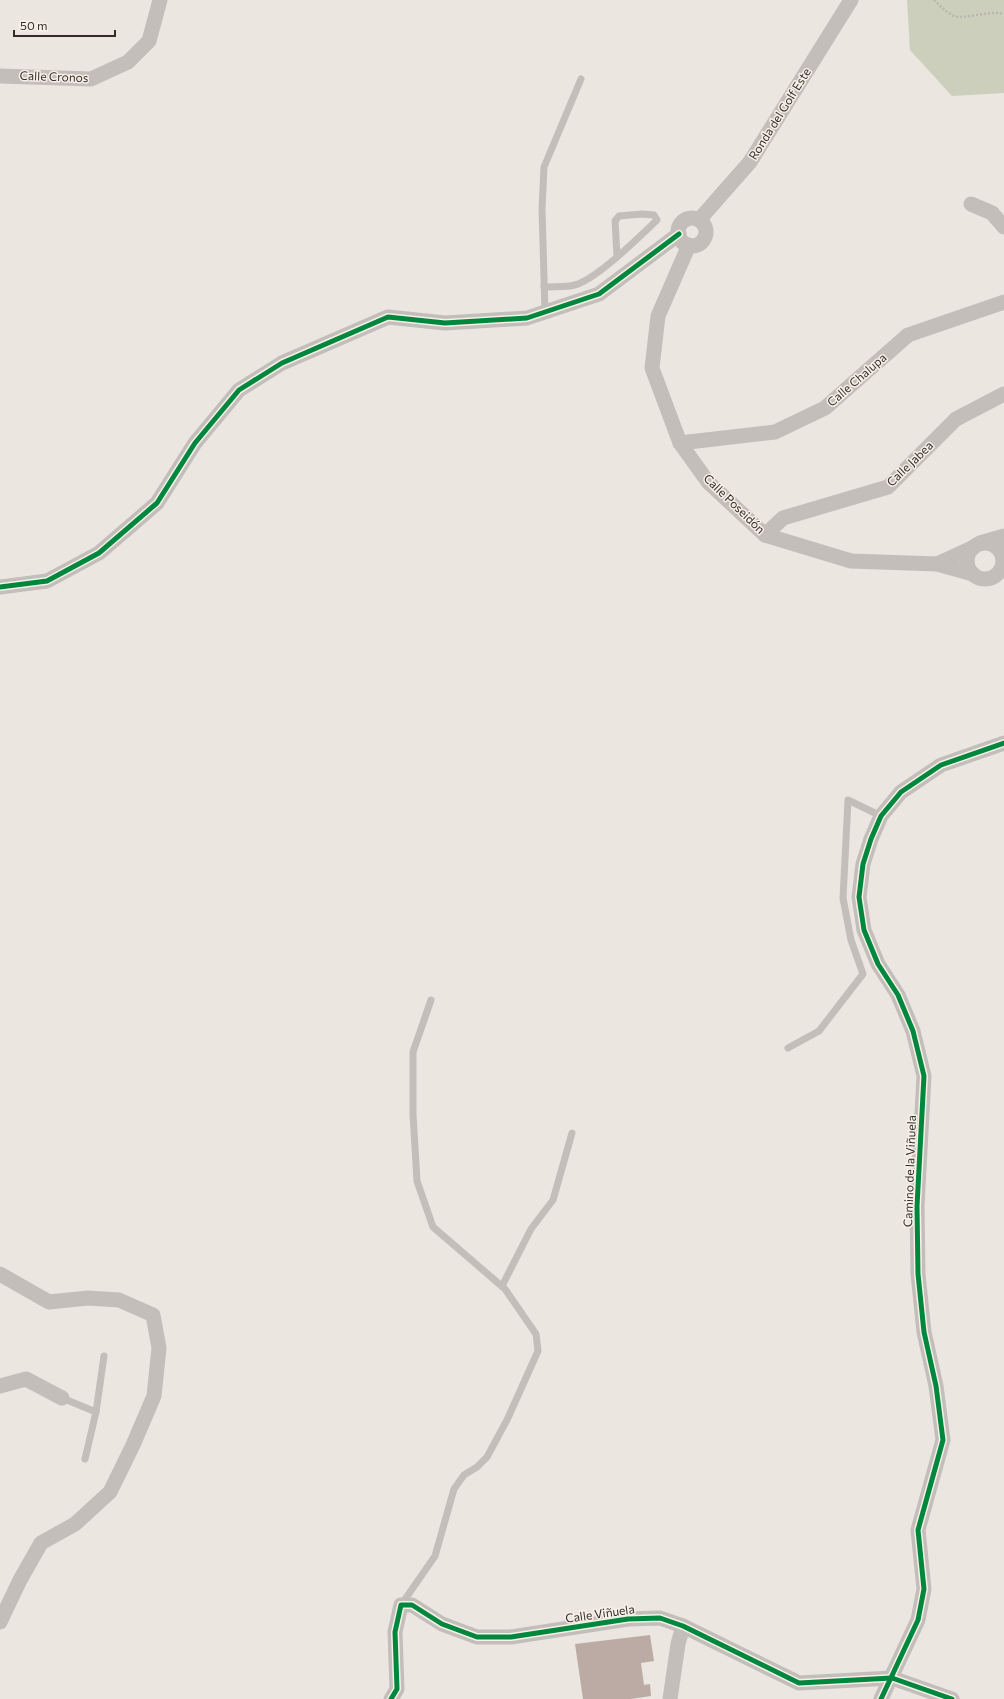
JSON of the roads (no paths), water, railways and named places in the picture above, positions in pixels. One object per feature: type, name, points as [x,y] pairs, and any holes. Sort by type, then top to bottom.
[{"type":"street","name":"Calle Cronos","points":[[0,76],[91,79],[122,65],[128,62],[149,41],[160,0]]},
{"type":"street","name":"Ronda del Golf Este","points":[[699,220],[750,162],[852,0]]},
{"type":"street","points":[[971,204],[992,213],[1004,227]]},
{"type":"street","points":[[686,220],[699,220],[705,227],[706,236],[700,243],[694,246],[682,241],[679,234],[680,227],[686,220]]},
{"type":"street","points":[[0,587],[47,581],[99,552],[157,503],[195,443],[239,390],[282,363],[388,317],[445,322],[527,318],[599,294],[679,234]]},
{"type":"street","name":"Calle Poseidón","points":[[689,245],[658,316],[652,368],[680,443],[708,482],[765,535],[851,561],[937,564],[973,574]]},
{"type":"street","name":"Calle Chalupa","points":[[680,443],[775,432],[825,408],[908,335],[1004,302]]},
{"type":"street","name":"Calle Jabea","points":[[765,535],[783,518],[888,487],[956,419],[1004,394]]},
{"type":"street","name":"Calle Poseidón","points":[[937,564],[977,545],[1004,536]]},
{"type":"street","points":[[1000,568],[984,579],[973,574],[969,570],[967,558],[977,545],[990,544],[995,546],[1001,555],[1000,568],[1004,584]]},
{"type":"street","name":"Camino de la Viñuela","points":[[881,1699],[918,1620],[924,1590],[918,1530],[943,1440],[936,1386],[924,1332],[918,1274],[917,1206],[924,1076],[913,1031],[898,995],[878,964],[864,930],[859,897],[863,864],[871,839],[881,816],[901,792],[941,765],[1004,743]]},
{"type":"street","points":[[0,1274],[49,1302],[88,1298],[119,1300],[153,1315],[159,1348],[154,1396],[133,1445],[110,1492],[75,1524],[41,1543],[20,1580],[0,1622]]},
{"type":"street","points":[[0,1386],[26,1379],[62,1398]]},
{"type":"street","points":[[391,1699],[397,1689],[395,1632],[400,1605]]},
{"type":"street","name":"Calle Viñuela","points":[[400,1605],[412,1605],[442,1624],[477,1637],[511,1637],[628,1619],[660,1618],[683,1626],[798,1684],[892,1678]]},
{"type":"street","points":[[670,1699],[678,1644],[683,1626]]},
{"type":"street","points":[[892,1678],[952,1699]]},
{"type":"lane","points":[[545,312],[542,209],[544,167],[581,79]]},
{"type":"lane","points":[[544,287],[578,284],[602,270],[657,220],[654,215],[642,214],[619,216],[615,221],[617,256]]},
{"type":"lane","points":[[788,1048],[819,1031],[863,974],[851,940],[843,898],[848,800],[881,816]]},
{"type":"lane","points":[[400,1605],[435,1556],[454,1489],[464,1475],[477,1467],[488,1457],[508,1420],[538,1351],[536,1334],[502,1286],[433,1227],[417,1181],[413,1114],[413,1052],[431,1000]]},
{"type":"lane","points":[[502,1286],[531,1229],[553,1200],[572,1133]]},
{"type":"lane","points":[[85,1459],[96,1412],[104,1356]]},
{"type":"lane","points":[[62,1398],[96,1412]]}]
